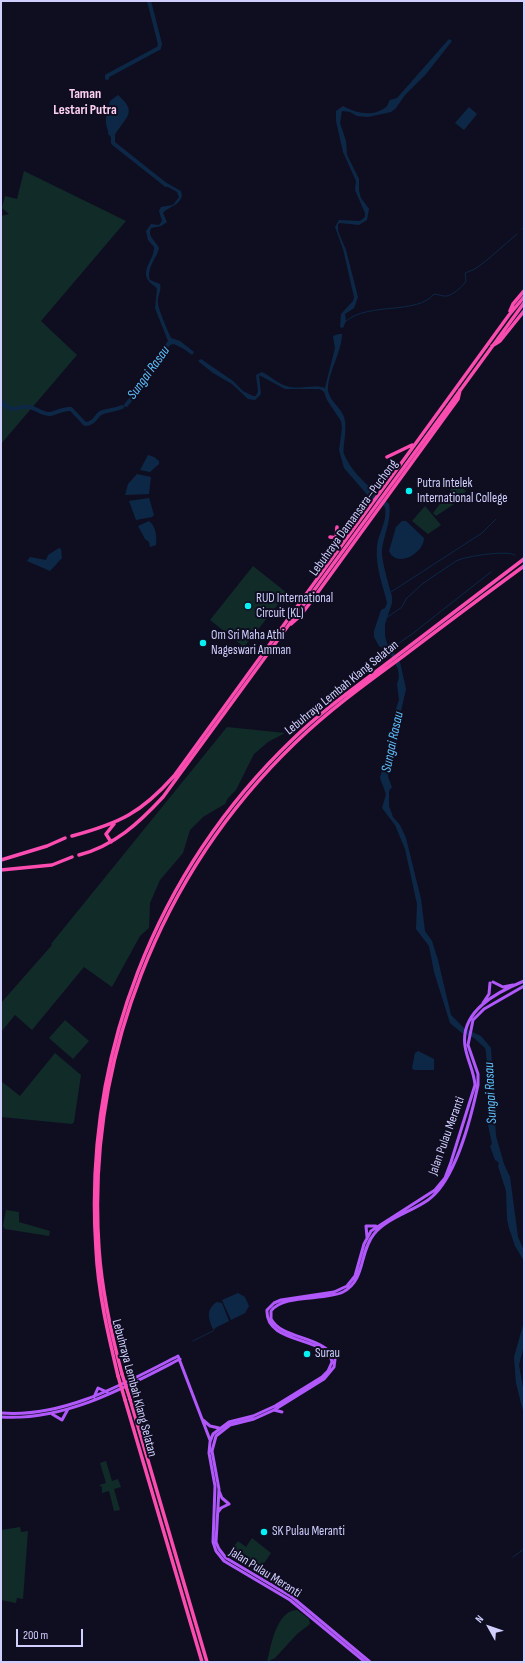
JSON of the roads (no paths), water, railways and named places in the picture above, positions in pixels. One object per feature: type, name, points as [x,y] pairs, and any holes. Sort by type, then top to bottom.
[{"type":"highway","points":[[508,315],[513,304],[524,291]]},
{"type":"highway","name":"Lebuhraya Damansara–Puchong","points":[[72,836],[118,820],[145,806],[174,776],[381,488],[508,315],[524,297]]},
{"type":"highway","points":[[289,625],[294,622],[310,603],[380,506],[386,494],[458,399],[460,389],[524,303]]},
{"type":"highway","points":[[491,346],[500,340],[524,311]]},
{"type":"highway","points":[[387,457],[408,448],[416,442]]},
{"type":"highway","name":"Lebuhraya Damansara–Puchong","points":[[79,855],[98,849],[112,842],[137,823],[163,797],[376,505],[386,494]]},
{"type":"highway","points":[[335,554],[337,527]]},
{"type":"highway","points":[[330,537],[337,538]]},
{"type":"highway","name":"Lebuhraya Lembah Klang Selatan","points":[[294,741],[524,559]]},
{"type":"highway","name":"Lebuhraya Lembah Klang Selatan","points":[[202,1662],[125,1400],[102,1282],[98,1211],[99,1160],[108,1089],[119,1039],[134,990],[152,945],[174,902],[204,851],[235,808],[309,724],[386,664],[404,653],[524,566]]},
{"type":"highway","points":[[112,842],[106,834],[111,826],[118,820]]},
{"type":"highway","points":[[1,860],[47,846],[65,838]]},
{"type":"highway","points":[[1,870],[52,865],[72,857]]},
{"type":"highway","name":"Lebuhraya Lembah Klang Selatan","points":[[120,1375],[130,1399],[207,1662]]},
{"type":"main road","points":[[482,1004],[489,994],[491,983],[503,987],[522,982]]},
{"type":"main road","name":"Jalan Pulau Meranti","points":[[219,1428],[229,1422],[253,1416],[275,1406],[322,1377],[328,1371],[332,1362],[330,1356],[316,1347],[273,1328],[267,1321],[267,1310],[274,1303],[281,1300],[334,1292],[347,1286],[355,1276],[366,1238],[379,1225],[428,1196],[445,1178],[457,1146],[475,1085],[474,1074],[466,1051],[466,1040],[474,1012],[482,1004],[522,982]]},
{"type":"main road","name":"Jalan Pulau Meranti","points":[[470,1024],[484,1009],[524,986]]},
{"type":"main road","name":"Jalan Pulau Meranti","points":[[370,1662],[292,1597],[226,1558],[219,1549],[216,1542],[218,1490],[212,1452],[216,1436],[230,1425],[254,1419],[274,1410],[329,1375],[334,1367],[335,1359],[333,1354],[324,1347],[279,1328],[271,1319],[272,1311],[276,1306],[285,1302],[336,1295],[349,1289],[358,1277],[368,1245],[374,1234],[388,1223],[430,1198],[443,1186],[454,1164],[478,1085],[478,1074],[466,1040]]},
{"type":"main road","points":[[366,1238],[368,1232],[366,1226],[374,1227],[379,1225]]},
{"type":"main road","points":[[1,1417],[16,1419],[50,1413],[106,1397],[167,1366],[179,1358]]},
{"type":"main road","points":[[1,1413],[16,1414],[38,1412],[93,1397],[108,1392],[179,1358]]},
{"type":"main road","name":"Jalan Pulau Meranti","points":[[179,1358],[210,1442],[209,1453],[215,1492],[212,1535],[214,1547],[220,1557],[235,1568],[290,1600],[365,1662]]},
{"type":"main road","points":[[167,1366],[178,1364],[184,1370]]},
{"type":"main road","points":[[93,1397],[98,1388],[108,1392]]},
{"type":"main road","points":[[274,1410],[283,1410],[287,1402]]},
{"type":"main road","points":[[50,1413],[62,1420],[68,1409]]},
{"type":"main road","points":[[202,1419],[210,1426],[219,1428]]},
{"type":"main road","points":[[210,1442],[213,1434],[219,1428]]},
{"type":"main road","points":[[217,1514],[221,1508],[229,1504],[222,1498],[218,1490]]},
{"type":"water","points":[[449,39],[452,41],[426,74],[405,95],[396,108],[391,112],[368,117],[357,116],[350,112],[342,111],[340,123],[346,141],[347,155],[359,179],[359,191],[361,198],[369,209],[367,220],[359,225],[338,224],[338,231],[346,250],[358,297],[354,308],[345,314],[346,321],[343,328],[340,327],[341,314],[353,301],[354,297],[343,249],[335,227],[339,220],[360,221],[365,217],[365,213],[355,190],[356,181],[343,152],[336,121],[336,111],[343,106],[353,111],[364,113],[380,111],[385,108],[390,100],[397,98]]},
{"type":"water","points":[[118,95],[125,101],[129,112],[128,116],[114,137],[111,137],[108,132],[106,115],[110,101]]},
{"type":"water","points":[[469,107],[477,114],[464,130],[455,123]]},
{"type":"water","points":[[163,181],[181,191],[182,196],[176,204],[163,213],[167,222],[161,226],[151,228],[150,234],[159,248],[150,268],[149,276],[150,280],[160,284],[158,306],[171,338],[180,341],[194,352],[192,355],[168,341],[155,308],[157,289],[149,282],[146,274],[153,255],[154,247],[148,240],[146,231],[151,224],[159,225],[162,221],[159,211],[161,207],[173,205],[179,197],[177,192],[161,183]]},
{"type":"water","points":[[342,334],[340,348],[328,384],[328,391],[329,395],[344,417],[344,454],[358,475],[389,504],[390,510],[382,550],[387,580],[392,596],[392,603],[385,624],[385,636],[387,643],[400,662],[406,689],[399,720],[397,745],[388,765],[388,777],[392,787],[389,791],[389,806],[393,817],[400,825],[406,838],[421,899],[425,931],[432,941],[438,960],[451,1015],[464,1028],[481,1036],[491,1048],[496,1136],[504,1164],[510,1177],[518,1237],[524,1251],[524,1261],[515,1246],[509,1228],[507,1219],[506,1191],[498,1166],[499,1163],[495,1160],[490,1146],[492,1144],[488,1125],[489,1092],[485,1048],[474,1038],[462,1033],[450,1023],[434,972],[429,946],[416,929],[417,904],[405,849],[395,825],[382,808],[386,794],[380,778],[384,762],[391,749],[396,709],[399,700],[397,684],[399,677],[398,669],[390,653],[379,646],[374,637],[374,631],[381,610],[385,608],[387,603],[377,561],[377,547],[386,512],[385,507],[370,498],[344,468],[339,450],[342,428],[341,421],[327,400],[324,392],[320,389],[285,389],[259,375],[261,394],[255,400],[248,399],[232,384],[213,373],[198,361],[201,359],[233,381],[243,391],[253,396],[256,396],[258,391],[256,375],[262,372],[286,386],[316,386],[325,388],[335,348],[333,336]]},
{"type":"water","points":[[148,455],[159,461],[159,464],[150,472],[140,470]]},
{"type":"water","points":[[137,474],[151,477],[149,494],[125,495],[128,484]]},
{"type":"water","points":[[149,498],[154,515],[152,517],[136,520],[129,501]]},
{"type":"water","points":[[149,521],[156,532],[156,545],[150,547],[149,542],[145,539],[138,526]]},
{"type":"water","points":[[402,521],[406,521],[424,538],[420,549],[410,557],[398,559],[389,551],[396,527]]},
{"type":"water","points":[[59,548],[61,549],[62,558],[50,571],[27,561],[30,557],[46,560],[48,555]]},
{"type":"water","points":[[418,1051],[434,1059],[434,1070],[414,1070],[412,1068],[415,1053]]},
{"type":"water","points":[[238,1293],[245,1297],[249,1306],[245,1313],[231,1320],[222,1300]]},
{"type":"water","points":[[217,1302],[222,1303],[229,1321],[213,1329],[209,1314],[213,1305]]},
{"type":"water","points":[[524,1322],[524,1345],[519,1365],[524,1394],[524,1415],[516,1383],[514,1357]]},
{"type":"waterway","points":[[107,78],[107,76],[159,48],[160,44],[149,1]]},
{"type":"waterway","points":[[110,133],[113,136],[113,143],[166,185]]},
{"type":"waterway","points":[[346,321],[355,315],[367,312],[416,304],[426,300],[434,294],[446,296],[452,294],[466,281],[465,273],[475,269],[517,234]]},
{"type":"waterway","name":"Sungai Rasau","points":[[126,405],[137,392],[141,381],[169,343],[174,342]]},
{"type":"waterway","name":"Sungai Rasau","points":[[1,402],[9,408],[16,409],[29,407],[47,414],[65,409],[71,409],[85,424],[92,422],[100,413],[122,407]]},
{"type":"waterway","points":[[391,592],[482,533],[496,519]]},
{"type":"waterway","points":[[386,618],[402,607],[406,599],[422,584],[456,561],[486,554],[503,553],[515,555]]},
{"type":"waterway","points":[[392,648],[491,572]]},
{"type":"waterway","points":[[193,1341],[213,1331],[215,1328]]},
{"type":"waterway","points":[[513,1557],[524,1549]]},
{"type":"place","name":"Putra Intelek International College","points":[[409,491]]},
{"type":"place","name":"RUD International Circuit (KL)","points":[[248,606]]},
{"type":"place","name":"Om Sri Maha Athi Nageswari Amman","points":[[203,643]]},
{"type":"place","name":"Surau","points":[[307,1354]]},
{"type":"place","name":"SK Pulau Meranti","points":[[264,1532]]},
{"type":"district","name":"Taman Lestari Putra","points":[[85,102]]}]
